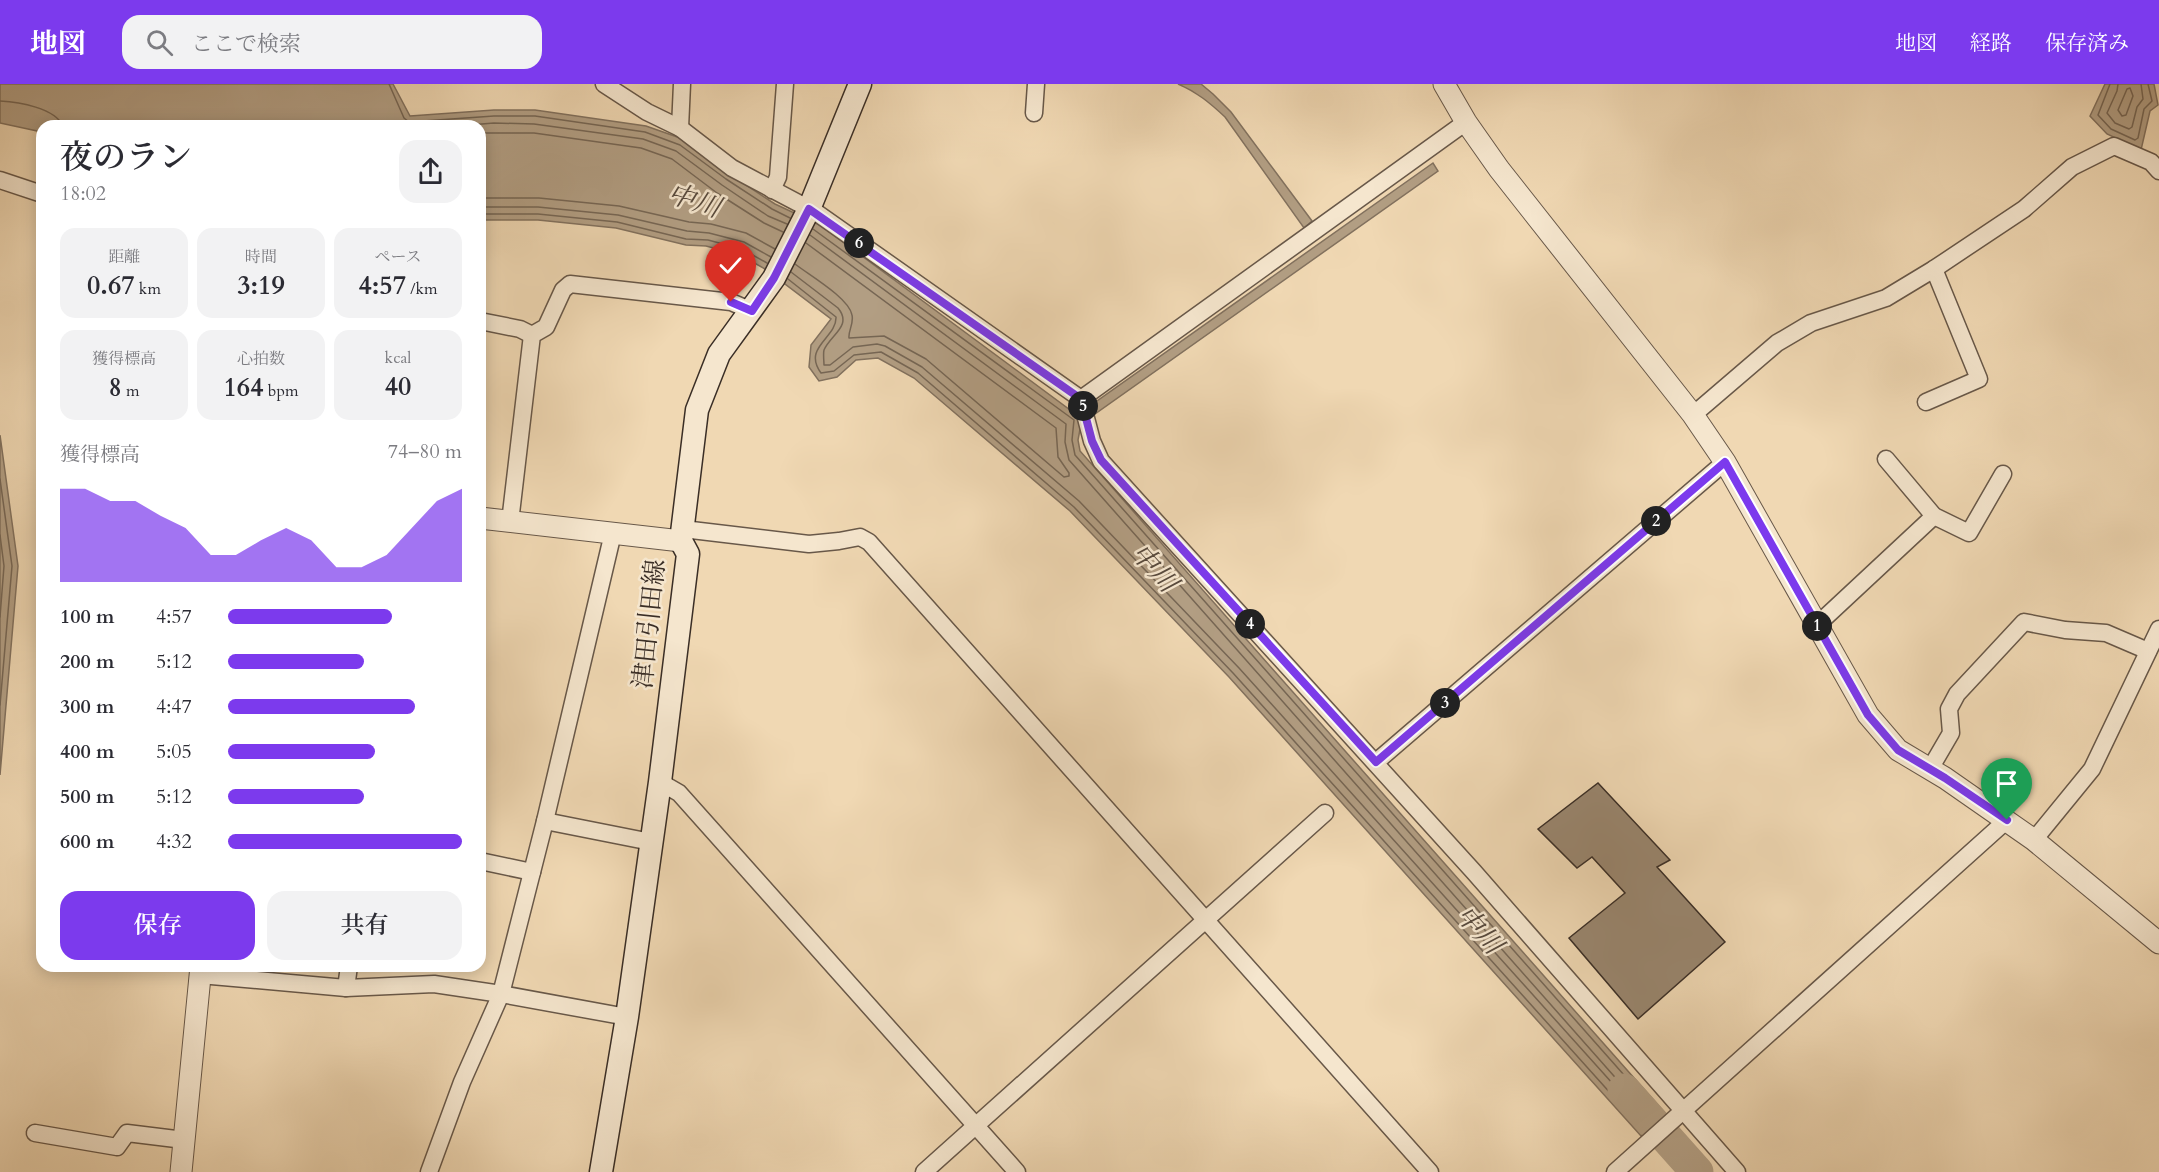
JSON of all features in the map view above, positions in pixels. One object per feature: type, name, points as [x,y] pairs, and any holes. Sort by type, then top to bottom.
[{"type":"main road","name":"津田引田線","points":[[601,1172],[627,1017],[660,782],[688,554],[682,535],[697,410],[719,354],[774,278],[807,212],[860,84]]},
{"type":"street","points":[[604,84],[647,112],[680,128],[732,168],[807,212],[1081,399],[1092,441],[1101,460],[1376,762],[1681,1114],[1737,1172]]},
{"type":"street","points":[[680,128],[682,84]]},
{"type":"street","points":[[772,190],[778,177],[785,84]]},
{"type":"street","points":[[1034,113],[1036,84]]},
{"type":"street","points":[[1444,84],[1466,122],[1506,178],[1693,415],[1725,462],[1868,715],[1898,750],[1930,769],[2034,840],[2159,944]]},
{"type":"street","points":[[1081,399],[1466,122]]},
{"type":"street","points":[[1693,415],[1777,343],[1811,323],[1886,298],[2024,209],[2072,167],[2114,146],[2151,162],[2159,171]]},
{"type":"street","points":[[0,180],[36,192]]},
{"type":"street","points":[[1926,402],[1979,379],[1934,269]]},
{"type":"street","points":[[532,335],[546,327],[563,290],[570,284],[731,302],[752,311]]},
{"type":"street","points":[[486,322],[520,329],[532,335]]},
{"type":"street","points":[[510,522],[532,335]]},
{"type":"street","points":[[1886,459],[1934,516],[1969,533],[2003,474]]},
{"type":"street","points":[[1376,762],[1725,462]]},
{"type":"street","points":[[1817,625],[1934,516]]},
{"type":"street","points":[[486,520],[612,533],[682,535],[809,544],[861,537],[869,542],[1430,1172]]},
{"type":"street","points":[[429,1172],[462,1082],[501,994],[545,821],[612,533]]},
{"type":"street","points":[[1930,769],[1951,733],[1949,710],[1957,694],[2024,622],[2065,630],[2106,633],[2148,651]]},
{"type":"street","points":[[2034,840],[2092,770],[2159,628]]},
{"type":"street","points":[[660,782],[679,793],[1017,1172]]},
{"type":"street","points":[[924,1172],[1326,813]]},
{"type":"street","points":[[1615,1172],[2007,820]]},
{"type":"street","points":[[545,821],[651,842]]},
{"type":"street","points":[[486,862],[532,872]]},
{"type":"street","points":[[181,1172],[201,972]]},
{"type":"street","points":[[217,972],[345,988],[434,984],[627,1017]]},
{"type":"street","points":[[345,988],[348,972]]},
{"type":"street","points":[[35,1133],[117,1147],[127,1133],[184,1140]]},
{"type":"water","points":[[0,84],[393,84],[410,116],[494,110],[535,110],[646,126],[683,139],[729,174],[775,204],[820,225],[1077,415],[1433,163],[1438,171],[1081,424],[1078,440],[1080,451],[1665,1113],[1641,1136],[1229,677],[1070,511],[914,378],[878,358],[856,360],[837,377],[819,381],[809,367],[811,345],[831,319],[765,269],[740,255],[616,228],[538,220],[486,220],[486,120],[36,120],[36,131],[0,123]]},
{"type":"water","points":[[1178,84],[1201,84],[1231,112],[1312,221],[1304,228],[1225,117],[1203,98]]},
{"type":"water","points":[[2105,84],[2154,84],[2158,105],[2150,111],[2141,150],[2107,134],[2090,116]]},
{"type":"water","points":[[0,435],[18,566],[0,775]]},
{"type":"building","points":[[1598,783],[1670,860],[1657,867],[1725,942],[1638,1019],[1569,938],[1625,893],[1592,857],[1577,868],[1538,829]]},
{"type":"waterway","name":"中川","points":[[1624,1090],[1697,1172]]},
{"type":"route","points":[[731,302],[752,311],[774,278],[809,209],[818,213],[1081,399],[1092,441],[1101,460],[1376,762],[1725,462],[1868,715],[1898,750],[1945,778],[2007,820]]}]
